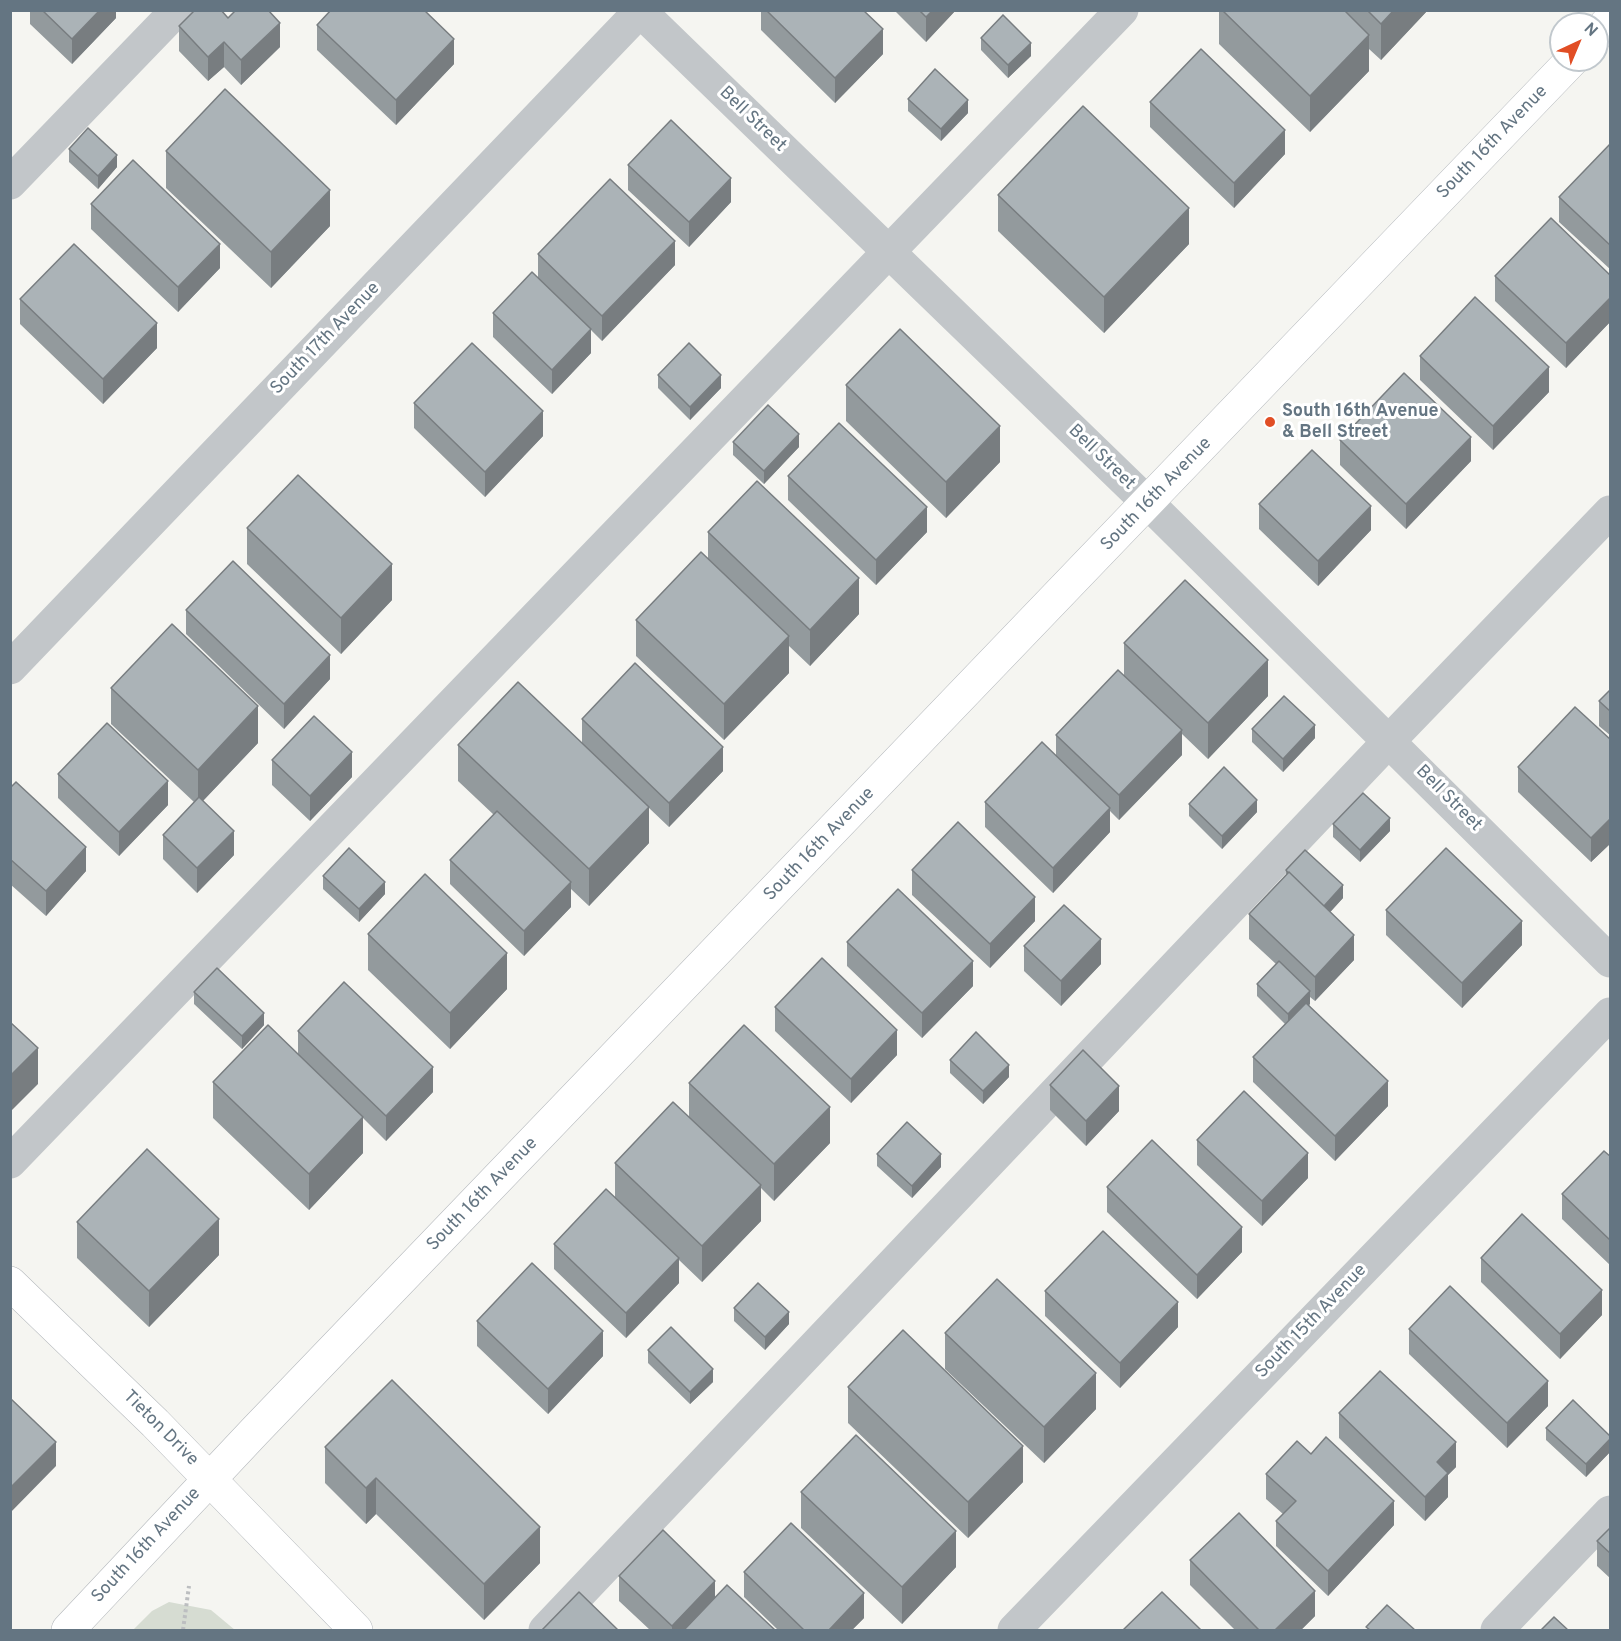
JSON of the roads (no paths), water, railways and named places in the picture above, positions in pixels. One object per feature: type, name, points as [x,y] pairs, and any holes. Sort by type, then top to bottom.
[{"type":"main road","name":"South 16th Avenue","points":[[68,1630],[210,1479],[1149,504],[1561,72]]},
{"type":"main road","name":"Tieton Drive","points":[[10,1283],[210,1479],[356,1630]]},
{"type":"street","points":[[10,183],[177,10]]},
{"type":"street","points":[[10,1162],[1122,10]]},
{"type":"street","name":"Bell Street","points":[[640,11],[1149,504],[1611,961]]},
{"type":"street","name":"South 17th Avenue","points":[[10,668],[640,11]]},
{"type":"street","points":[[545,1630],[1389,741],[1611,512]]},
{"type":"street","name":"South 15th Avenue","points":[[1014,1630],[1611,1014]]},
{"type":"street","points":[[1497,1630],[1611,1512]]},
{"type":"place","name":"South 16th Avenue & Bell Street","points":[[1270,422]]}]
